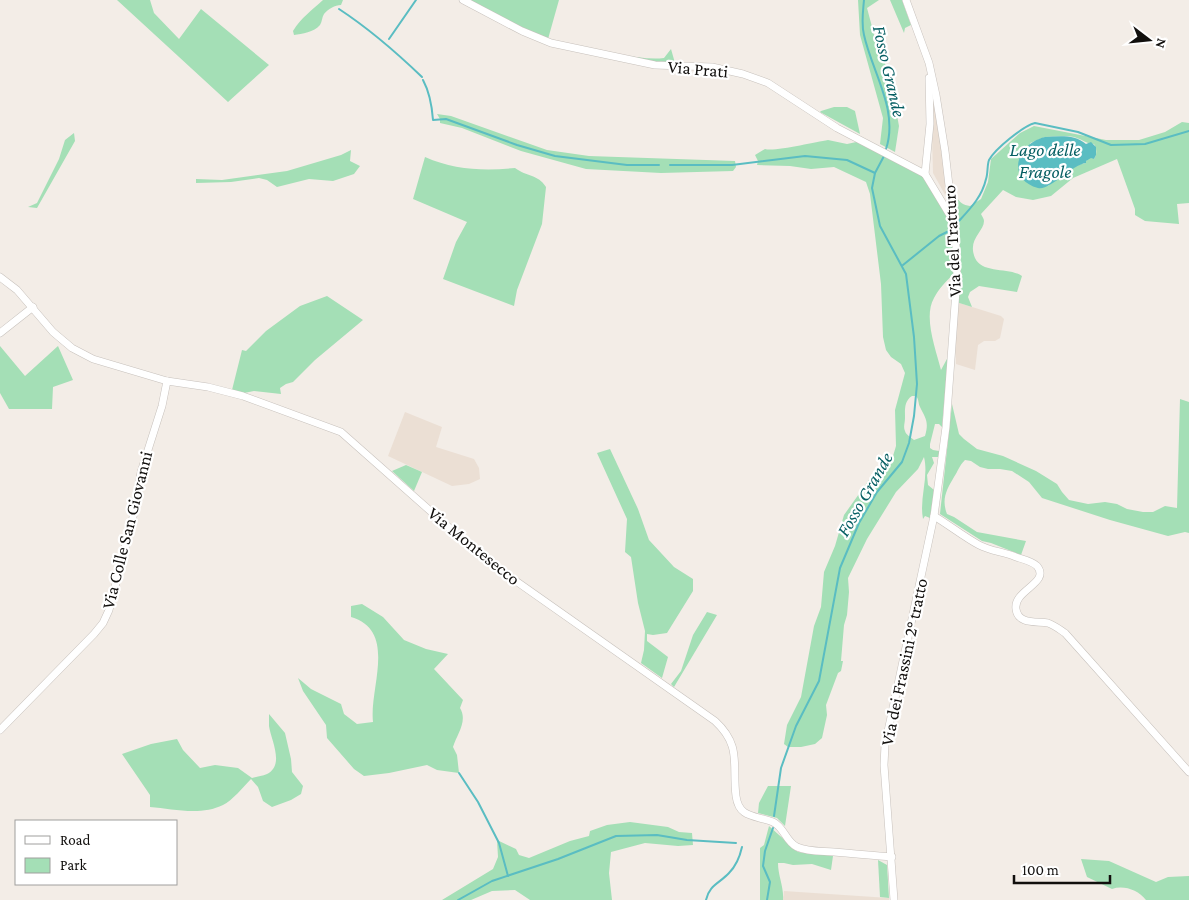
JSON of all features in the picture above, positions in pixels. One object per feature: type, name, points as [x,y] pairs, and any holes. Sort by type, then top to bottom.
[{"type":"street","name":"Via Prati","points":[[463,0],[522,31],[551,42],[655,65],[712,67],[743,74],[768,83],[837,128],[925,174]]},
{"type":"street","name":"Via del Tratturo","points":[[906,0],[929,63],[936,95],[953,220],[957,277],[946,427],[934,516]]},
{"type":"street","points":[[929,63],[930,124],[925,174],[953,220]]},
{"type":"street","name":"Via Montesecco","points":[[0,277],[17,290],[53,332],[72,348],[93,359],[167,381],[208,387],[243,396],[341,432],[462,540],[725,730],[733,746],[736,797],[746,814],[778,824],[790,843],[798,847],[812,850],[892,857]]},
{"type":"street","points":[[0,332],[33,307]]},
{"type":"street","name":"Via Colle San Giovanni","points":[[0,730],[94,634],[106,617],[133,517],[141,472],[162,406],[167,381]]},
{"type":"street","points":[[934,516],[980,546],[1004,552],[1037,566],[1040,573],[1039,580],[1020,596],[1016,602],[1016,610],[1019,617],[1025,621],[1050,624],[1064,633],[1189,772]]},
{"type":"street","name":"Via dei Frassini 2° tratto","points":[[894,900],[884,745],[934,516]]},
{"type":"shaded area","points":[[931,100],[936,111],[948,200],[933,173]]},
{"type":"shaded area","points":[[953,301],[1001,316],[1004,319],[1000,338],[995,341],[984,341],[978,345],[975,370],[956,364]]},
{"type":"shaded area","points":[[405,412],[442,427],[436,447],[474,459],[479,468],[480,479],[469,484],[452,486],[388,456]]},
{"type":"shaded area","points":[[784,891],[889,898],[889,900],[783,900]]},
{"type":"green space","points":[[117,0],[150,0],[154,13],[179,39],[201,9],[269,65],[228,102]]},
{"type":"green space","points":[[323,0],[343,0],[341,5],[330,9],[323,15],[321,24],[315,29],[294,35],[293,31],[300,22]]},
{"type":"green space","points":[[466,0],[559,0],[548,39],[510,23]]},
{"type":"green space","points":[[858,0],[879,0],[867,8],[875,38],[889,73],[899,126],[895,152],[880,144],[883,118],[860,35]]},
{"type":"green space","points":[[890,0],[902,0],[911,25],[905,28],[904,33]]},
{"type":"green space","points":[[671,49],[675,63],[656,63],[622,56],[653,59],[664,58]]},
{"type":"green space","points":[[834,107],[847,107],[855,111],[860,134],[820,112]]},
{"type":"green space","points":[[437,114],[451,116],[547,150],[589,156],[735,161],[736,167],[733,171],[661,173],[586,169],[521,151],[462,128],[440,123]]},
{"type":"green space","points":[[1182,122],[1189,123],[1189,203],[1177,204],[1179,224],[1145,221],[1135,215],[1135,209],[1117,159],[1073,178],[1051,196],[1033,200],[1016,197],[1003,190],[981,214],[984,220],[983,225],[974,241],[973,251],[978,263],[983,266],[1017,273],[1022,276],[1017,292],[979,286],[970,292],[968,297],[972,307],[953,301],[961,288],[956,196],[962,203],[970,206],[981,199],[988,182],[991,159],[1020,133],[1034,126],[1106,140],[1139,140],[1165,132]],"holes":[[[1071,136],[1094,144],[1096,150],[1095,157],[1094,159],[1091,157],[1086,163],[1070,169],[1048,186],[1030,143],[1045,137]]]},
{"type":"green space","points":[[74,133],[75,141],[37,208],[28,207],[37,203],[59,159],[65,140]]},
{"type":"green space","points":[[828,140],[847,144],[861,141],[923,176],[950,221],[954,273],[936,294],[930,314],[931,334],[941,370],[948,357],[942,427],[939,424],[935,424],[930,444],[930,448],[939,451],[939,457],[932,457],[934,463],[927,475],[928,485],[934,490],[930,518],[925,516],[923,519],[922,511],[925,473],[924,457],[918,469],[896,492],[867,539],[848,578],[849,592],[841,661],[843,661],[841,671],[838,673],[826,705],[827,715],[822,738],[815,744],[788,747],[784,744],[787,725],[801,697],[814,626],[821,607],[824,572],[835,546],[844,515],[876,470],[893,456],[896,446],[895,410],[905,373],[901,364],[891,357],[886,350],[883,337],[881,284],[870,194],[866,182],[834,167],[811,169],[757,165],[758,161],[755,155],[765,149],[785,148]],"holes":[[[916,396],[927,427],[925,436],[914,440],[906,434],[904,426],[906,403],[909,398]]]},
{"type":"green space","points":[[351,150],[350,161],[360,166],[354,174],[333,181],[309,179],[277,187],[267,180],[259,178],[231,182],[196,183],[196,179],[222,180],[287,171],[341,155]]},
{"type":"green space","points":[[425,157],[458,167],[515,168],[536,178],[546,187],[542,224],[517,290],[514,306],[443,279],[456,242],[467,222],[413,199]]},
{"type":"green space","points":[[327,296],[363,320],[315,360],[293,382],[280,388],[281,394],[254,391],[244,393],[232,390],[242,350],[246,351],[266,331],[300,306]]},
{"type":"green space","points":[[0,346],[25,376],[58,346],[73,380],[53,387],[52,409],[9,409],[0,393]]},
{"type":"green space","points":[[1180,399],[1189,402],[1189,533],[1185,532],[1168,536],[1042,498],[1029,482],[1012,471],[988,469],[965,460],[947,490],[945,509],[947,514],[977,532],[1026,541],[1021,555],[982,541],[940,514],[952,404],[959,434],[964,439],[977,449],[1003,456],[1036,471],[1057,484],[1069,500],[1088,504],[1105,502],[1143,512],[1153,512],[1165,506],[1177,508]]},
{"type":"green space","points":[[610,449],[638,509],[649,540],[674,567],[693,579],[693,591],[667,633],[647,634],[647,641],[668,657],[662,678],[641,663],[645,631],[638,603],[631,557],[625,552],[627,519],[597,453]]},
{"type":"green space","points":[[406,465],[422,472],[414,491],[392,471]]},
{"type":"green space","points":[[362,604],[383,617],[404,640],[426,649],[448,654],[434,669],[463,700],[460,708],[463,718],[461,728],[453,747],[457,755],[459,773],[437,770],[427,765],[364,776],[354,769],[327,738],[326,725],[303,691],[298,678],[311,689],[341,704],[344,714],[357,724],[373,722],[378,647],[374,635],[365,624],[351,617],[351,606]]},
{"type":"green space","points":[[707,612],[717,615],[674,687],[671,684],[681,671],[693,635]]},
{"type":"green space","points":[[269,714],[285,733],[292,772],[303,786],[301,794],[272,807],[263,801],[258,787],[251,779],[230,800],[214,808],[187,811],[150,807],[150,795],[122,754],[151,744],[177,739],[183,750],[200,768],[215,765],[238,768],[252,778],[261,776],[272,770],[276,759],[269,726]]},
{"type":"green space","points":[[768,786],[791,786],[785,826],[777,818],[758,813],[759,803]]},
{"type":"green space","points":[[630,822],[668,827],[679,832],[692,833],[693,845],[678,846],[645,843],[611,852],[609,873],[612,900],[530,900],[515,890],[492,891],[471,900],[442,900],[493,869],[498,857],[497,840],[516,849],[519,855],[529,858],[570,841],[589,836],[590,831],[607,825]]},
{"type":"green space","points":[[769,826],[798,852],[833,856],[831,870],[812,864],[793,865],[778,863],[783,900],[760,900],[760,848],[764,845]]},
{"type":"green space","points":[[1081,859],[1109,861],[1156,882],[1168,877],[1189,876],[1189,900],[1146,900],[1130,889],[1112,889],[1087,877]]},
{"type":"green space","points":[[878,860],[887,865],[889,898],[880,897]]},
{"type":"water","name":"Lago delle Fragole","points":[[1067,136],[1086,144],[1091,142],[1096,147],[1096,155],[1094,159],[1091,158],[1048,186],[1038,188],[1028,184],[1022,177],[1019,170],[1019,162],[1027,147],[1045,137]]},
{"type":"waterway","points":[[389,39],[416,0]]},
{"type":"waterway","name":"Fosso Grande","points":[[864,0],[862,22],[864,35],[887,106],[889,134],[886,149]]},
{"type":"waterway","points":[[339,9],[382,41],[422,77]]},
{"type":"waterway","points":[[423,80],[430,100],[433,120],[446,119],[517,145],[555,156],[627,165],[659,165]]},
{"type":"waterway","points":[[958,222],[982,191],[987,177],[988,162],[992,155],[1010,138],[1035,123],[1078,132],[1111,145],[1145,144],[1189,131]]},
{"type":"waterway","points":[[670,165],[732,165],[805,156],[847,160],[875,173]]},
{"type":"waterway","name":"Fosso Grande","points":[[774,816],[781,768],[796,726],[819,681],[840,568],[859,523],[877,492],[902,462],[909,443],[914,416],[917,384],[914,337],[906,274],[880,226],[872,188],[875,173],[884,156]]},
{"type":"waterway","points":[[903,265],[939,236],[949,231]]},
{"type":"waterway","points":[[459,773],[478,802],[499,843],[508,876]]},
{"type":"waterway","name":"Fosso Grande","points":[[767,900],[770,882],[763,866],[765,851],[773,828]]},
{"type":"waterway","points":[[458,900],[492,881],[558,859],[616,836],[657,835],[687,840],[736,843]]},
{"type":"waterway","points":[[706,900],[712,888],[734,867],[742,847]]}]
